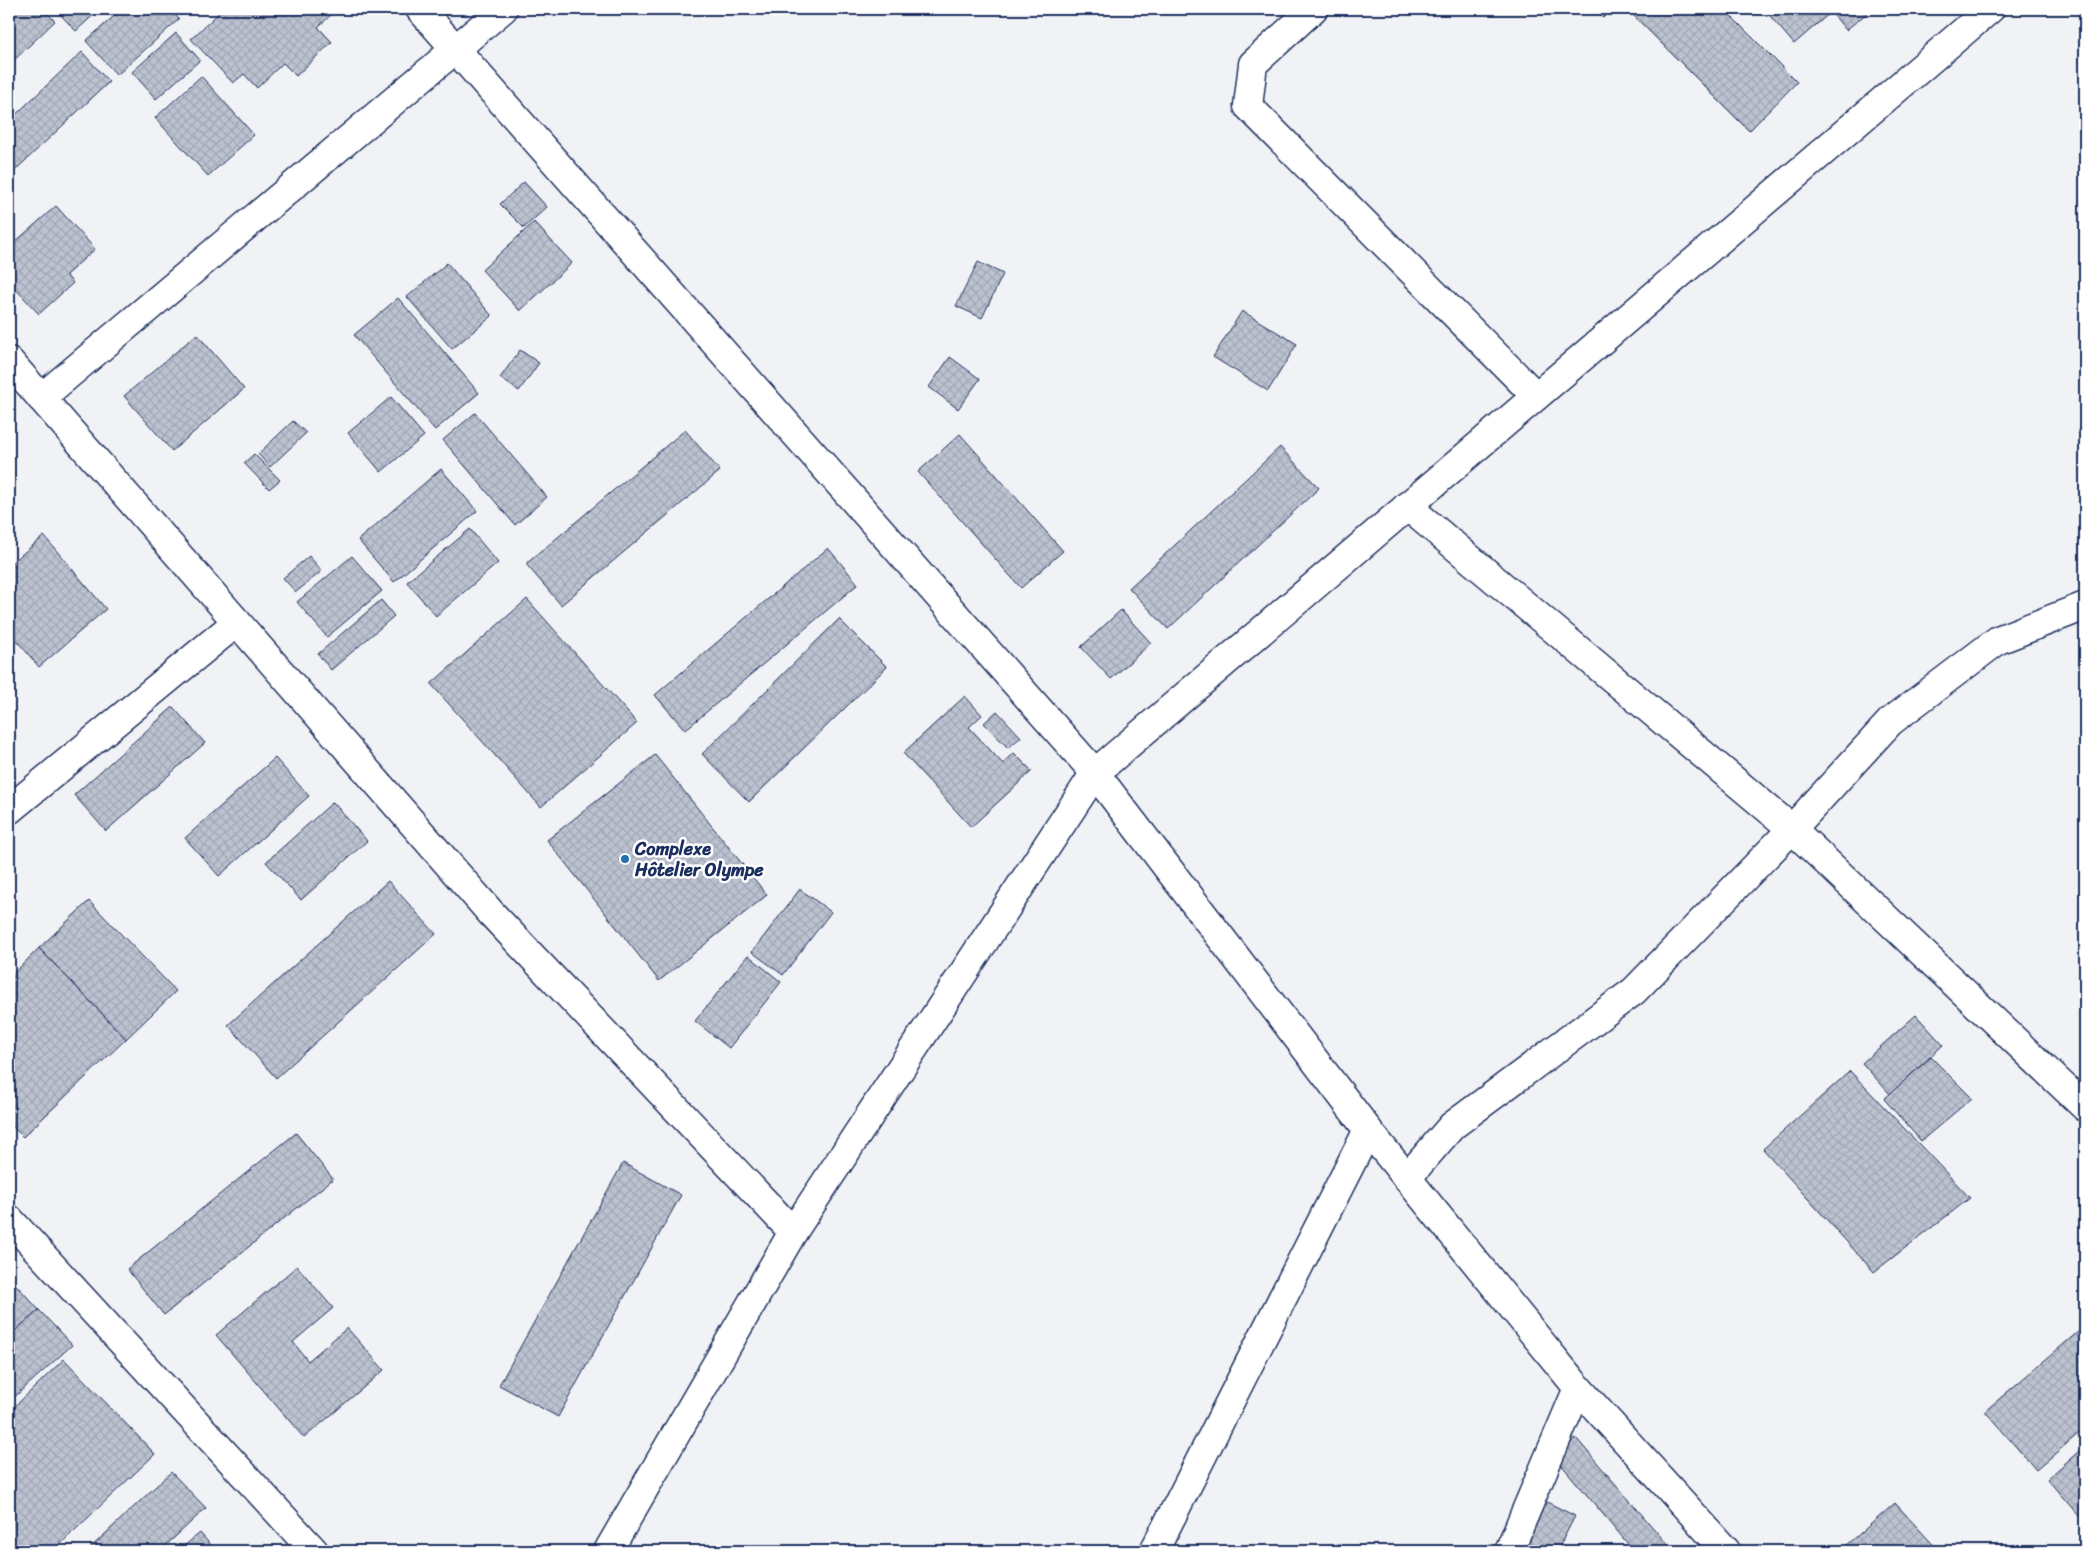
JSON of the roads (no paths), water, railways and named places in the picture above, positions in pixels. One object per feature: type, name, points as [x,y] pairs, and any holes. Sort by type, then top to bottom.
[{"type":"street","points":[[420,9],[1095,773],[1368,1130],[1578,1388],[1726,1551]]},
{"type":"street","points":[[41,398],[455,47],[503,9]]},
{"type":"street","points":[[1313,9],[1253,64],[1248,106],[1536,396]]},
{"type":"street","points":[[608,1551],[793,1232],[1095,773],[1990,9]]},
{"type":"street","points":[[9,361],[491,913],[793,1232]]},
{"type":"street","points":[[1408,506],[1792,829],[2085,1106]]},
{"type":"street","points":[[1407,1178],[1452,1126],[1634,991],[1792,829],[1890,722],[1998,640],[2085,606]]},
{"type":"street","points":[[9,810],[237,622]]},
{"type":"street","points":[[1154,1551],[1368,1130]]},
{"type":"street","points":[[9,1219],[314,1551]]},
{"type":"street","points":[[1509,1551],[1578,1388]]},
{"type":"place","name":"Complexe Hôtelier Olympe","points":[[625,859]]}]
